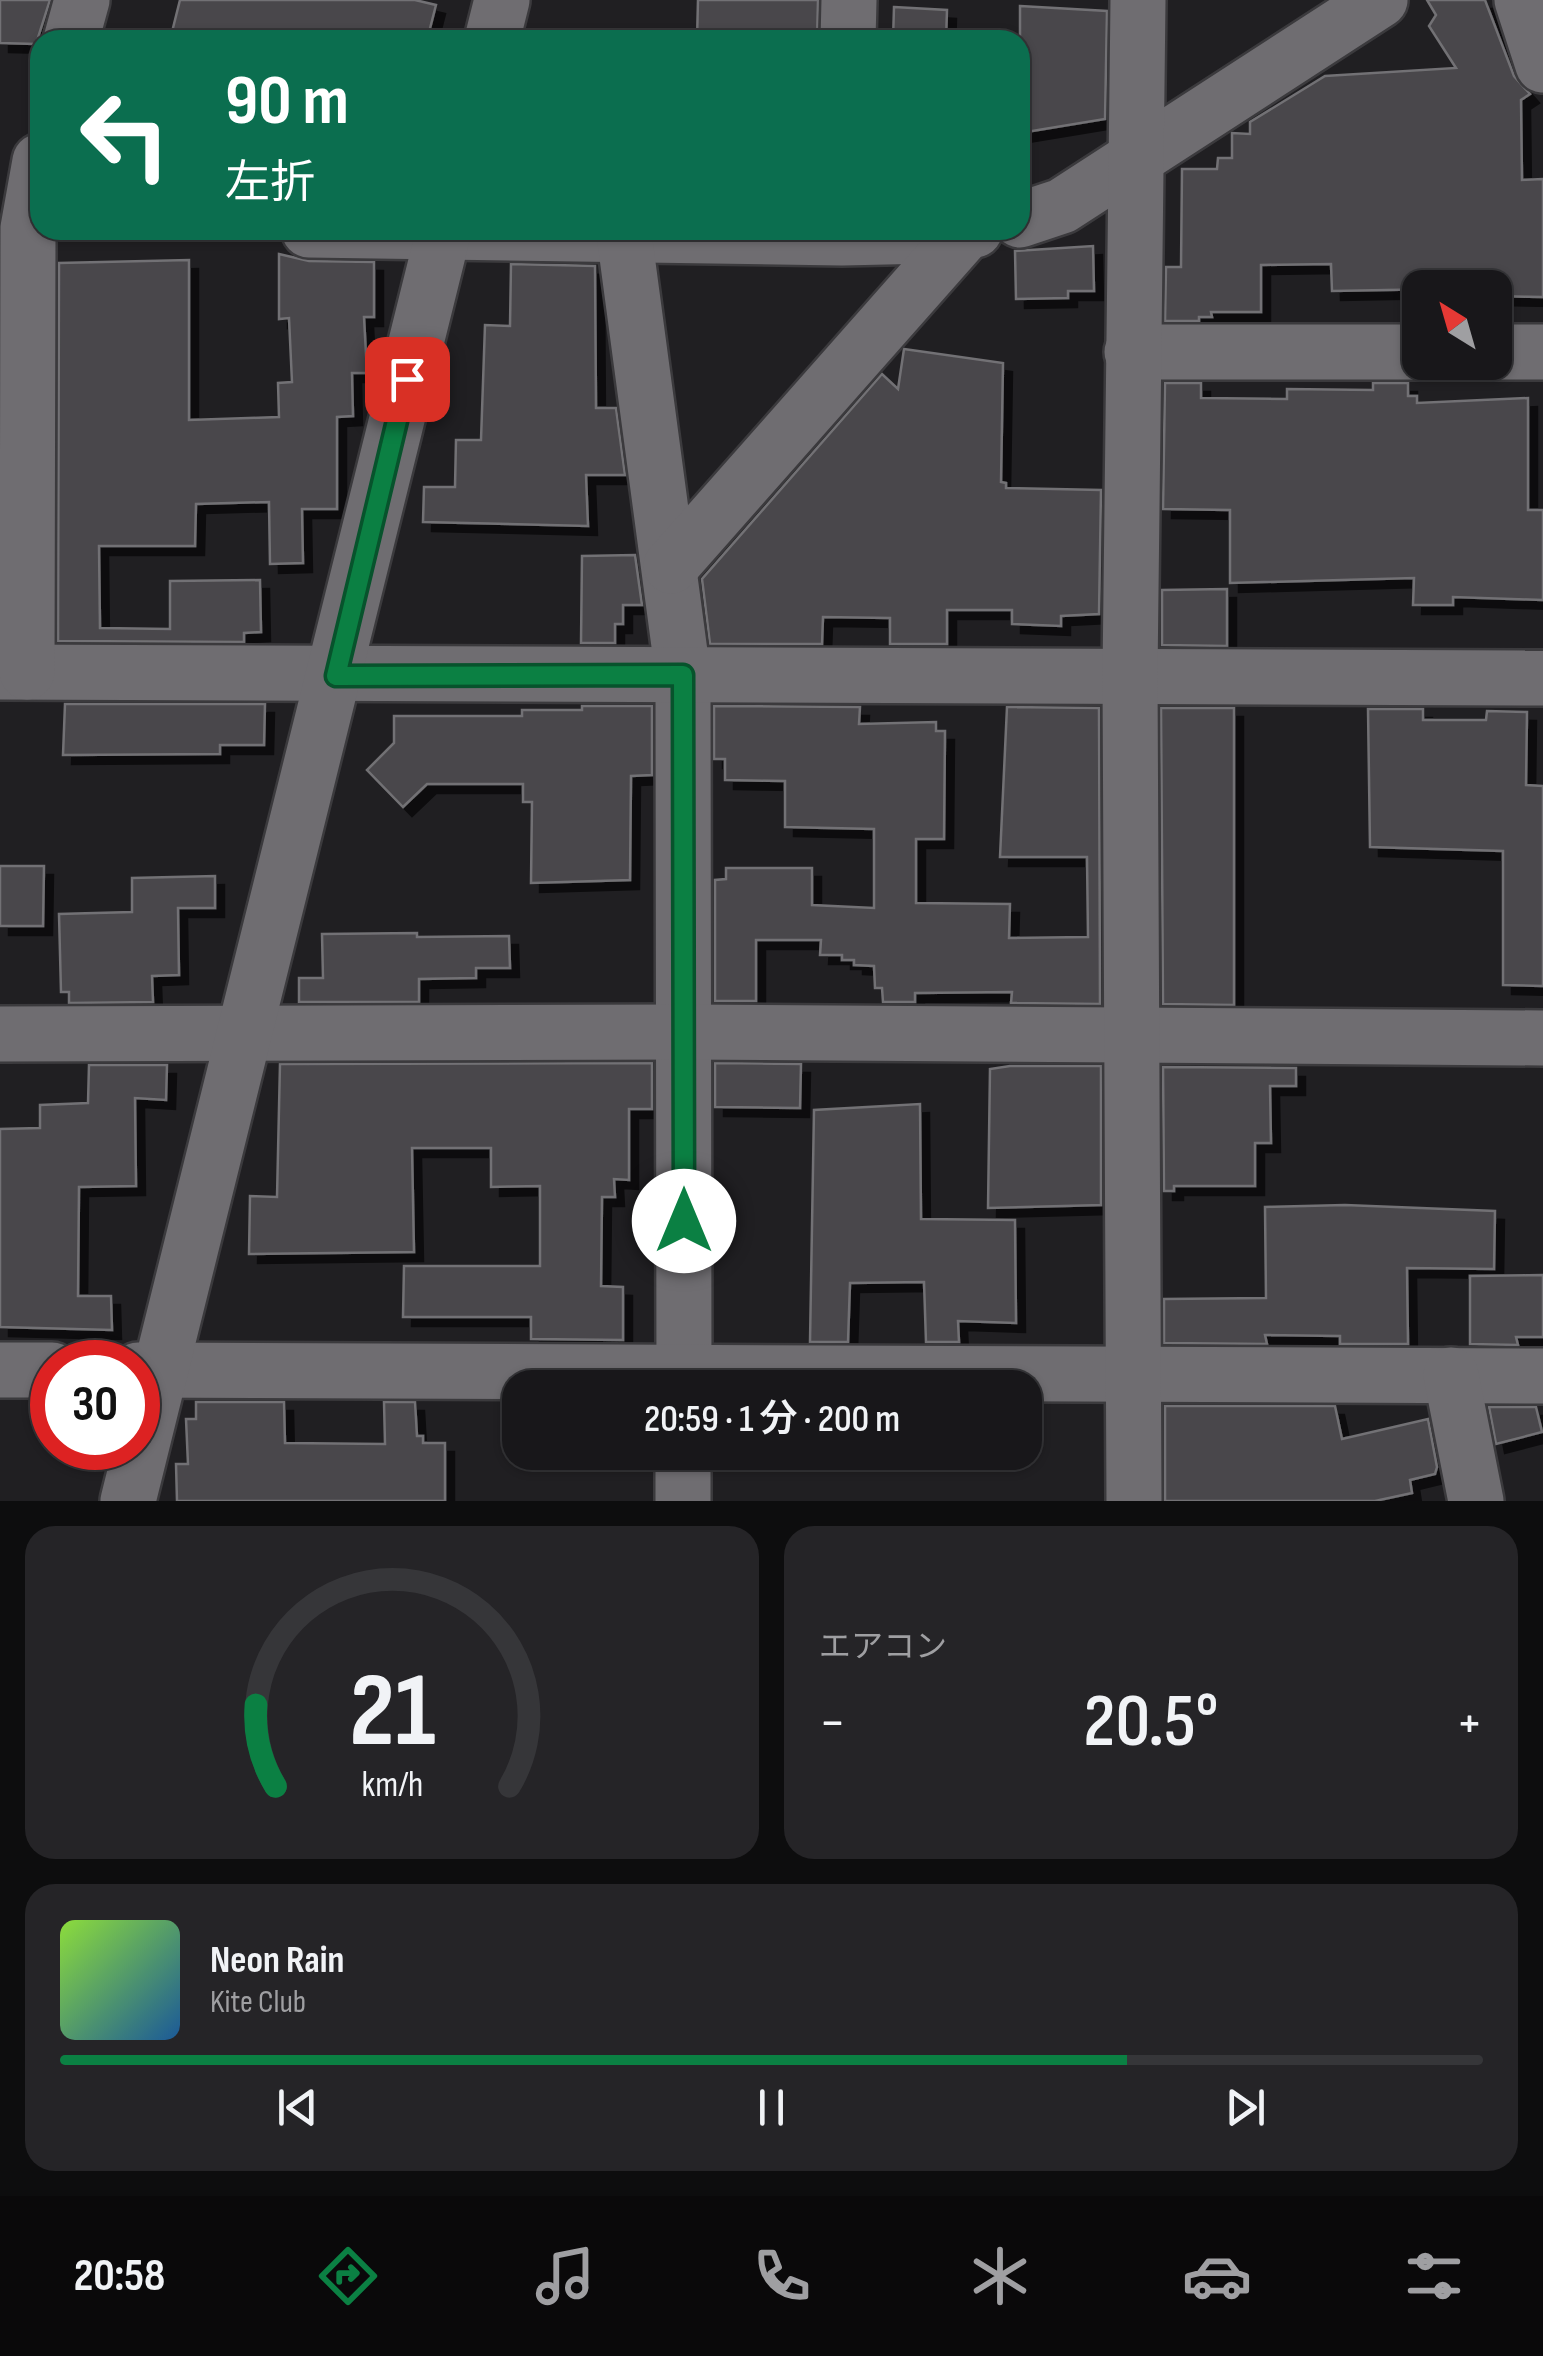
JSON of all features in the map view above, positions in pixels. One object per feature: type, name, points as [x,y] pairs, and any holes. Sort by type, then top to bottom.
[{"type":"street","points":[[74,30],[82,0]]},
{"type":"street","points":[[494,30],[502,0]]},
{"type":"street","points":[[848,30],[849,0]]},
{"type":"street","points":[[1134,1501],[1130,676],[1138,0]]},
{"type":"street","points":[[1030,217],[1062,206],[1380,0]]},
{"type":"street","points":[[1522,0],[1543,65]]},
{"type":"street","points":[[30,201],[23,228],[13,672],[1543,678]]},
{"type":"street","points":[[158,1340],[246,1035],[441,240]]},
{"type":"street","points":[[625,240],[683,675],[684,1370]]},
{"type":"street","points":[[671,566],[962,240]]},
{"type":"street","points":[[1132,352],[1402,352]]},
{"type":"street","points":[[1512,352],[1543,352]]},
{"type":"street","points":[[0,1034],[686,1032],[1543,1038]]},
{"type":"street","points":[[0,1370],[30,1370]]},
{"type":"street","points":[[160,1370],[502,1377]]},
{"type":"street","points":[[1042,1375],[1543,1376]]},
{"type":"street","points":[[1451,1376],[1476,1501]]},
{"type":"street","points":[[128,1501],[133,1470]]},
{"type":"street","points":[[683,1470],[683,1501]]},
{"type":"building","points":[[0,0],[50,0],[40,30],[30,30],[30,44],[0,43]]},
{"type":"building","points":[[180,0],[415,0],[436,5],[430,30],[172,30]]},
{"type":"building","points":[[698,0],[818,0],[817,30],[697,30]]},
{"type":"building","points":[[1427,0],[1485,0],[1514,76],[1530,94],[1521,100],[1522,180],[1543,179],[1543,297],[1512,296],[1512,270],[1402,270],[1402,290],[1332,291],[1331,264],[1261,265],[1261,312],[1211,312],[1212,317],[1199,317],[1199,321],[1165,321],[1166,267],[1181,267],[1182,169],[1217,169],[1218,158],[1232,158],[1232,133],[1250,134],[1250,122],[1325,76],[1456,68],[1429,26],[1436,15]]},
{"type":"building","points":[[1020,6],[1107,11],[1105,119],[1030,131],[1030,30],[1020,30]]},
{"type":"building","points":[[894,7],[947,10],[946,30],[893,30]]},
{"type":"building","points":[[1093,246],[1094,291],[1068,291],[1068,298],[1016,299],[1015,251]]},
{"type":"building","points":[[279,254],[309,261],[374,262],[374,317],[364,317],[367,373],[352,373],[353,416],[337,417],[337,509],[302,509],[303,563],[270,564],[269,502],[196,504],[195,546],[99,546],[100,628],[170,629],[170,581],[260,580],[261,632],[244,633],[244,642],[58,641],[59,263],[189,260],[189,420],[279,417],[278,383],[292,382],[289,318],[279,319]]},
{"type":"building","points":[[511,264],[595,266],[596,408],[616,408],[625,475],[586,475],[588,526],[423,522],[424,487],[455,487],[456,440],[481,440],[485,325],[510,326]]},
{"type":"building","points":[[904,349],[1003,363],[1001,482],[1006,483],[1006,488],[1101,490],[1099,614],[1061,616],[1061,626],[1012,624],[1012,610],[947,610],[947,644],[890,644],[890,618],[823,617],[822,644],[710,644],[702,579],[882,374],[898,389]]},
{"type":"building","points":[[1165,383],[1201,383],[1201,398],[1287,399],[1287,389],[1373,390],[1373,383],[1408,383],[1408,396],[1417,396],[1417,403],[1528,398],[1528,510],[1543,510],[1543,600],[1453,597],[1453,605],[1413,605],[1414,578],[1230,583],[1230,510],[1163,509]]},
{"type":"building","points":[[635,555],[642,605],[623,605],[623,624],[615,624],[615,643],[581,643],[582,556]]},
{"type":"building","points":[[1227,589],[1227,646],[1162,645],[1162,590]]},
{"type":"building","points":[[65,704],[265,704],[264,745],[220,745],[220,754],[63,755]]},
{"type":"building","points":[[582,706],[652,706],[652,775],[631,776],[630,880],[531,883],[532,802],[523,802],[523,784],[427,784],[403,807],[367,770],[394,743],[394,716],[522,716],[522,710],[582,710]]},
{"type":"building","points":[[714,706],[860,707],[859,724],[936,722],[936,731],[945,731],[944,839],[916,839],[916,903],[1010,904],[1009,938],[1088,937],[1087,857],[1000,857],[1007,707],[1099,708],[1100,1004],[1011,1003],[1012,992],[915,993],[915,1002],[883,1002],[882,988],[875,988],[874,966],[854,965],[854,960],[842,960],[842,955],[820,955],[821,940],[756,940],[756,1001],[715,1001],[715,880],[726,879],[726,868],[812,868],[812,905],[874,908],[874,829],[785,827],[785,781],[725,780],[725,759],[714,759]]},
{"type":"building","points":[[1161,708],[1234,708],[1234,1005],[1163,1004]]},
{"type":"building","points":[[1368,709],[1423,709],[1423,720],[1486,720],[1487,711],[1527,712],[1526,785],[1543,786],[1543,986],[1503,985],[1503,851],[1370,847]]},
{"type":"building","points":[[0,866],[44,866],[43,926],[0,926]]},
{"type":"building","points":[[215,876],[215,908],[178,908],[179,975],[152,976],[153,1002],[69,1003],[69,992],[61,992],[59,914],[132,912],[132,878]]},
{"type":"building","points":[[417,933],[417,937],[509,936],[510,968],[476,968],[476,978],[419,979],[419,1002],[299,1002],[299,978],[323,978],[322,934]]},
{"type":"building","points":[[652,1063],[652,1109],[629,1109],[629,1180],[614,1179],[615,1197],[602,1197],[601,1286],[623,1287],[623,1340],[531,1339],[531,1317],[403,1317],[404,1266],[540,1266],[540,1186],[491,1187],[491,1148],[412,1148],[414,1252],[249,1254],[250,1196],[277,1197],[280,1064]]},
{"type":"building","points":[[715,1063],[801,1064],[800,1108],[715,1107]]},
{"type":"building","points":[[89,1065],[167,1065],[166,1100],[135,1098],[136,1186],[79,1187],[78,1296],[111,1296],[112,1330],[0,1327],[0,1129],[40,1128],[40,1105],[88,1103]]},
{"type":"building","points":[[1101,1066],[1101,1205],[988,1208],[990,1069]]},
{"type":"building","points":[[1163,1067],[1296,1068],[1296,1086],[1270,1086],[1271,1143],[1255,1143],[1255,1186],[1174,1186],[1174,1191],[1164,1191]]},
{"type":"building","points":[[920,1104],[921,1219],[1015,1220],[1016,1323],[958,1321],[959,1342],[926,1342],[924,1282],[850,1283],[848,1342],[810,1342],[814,1110]]},
{"type":"building","points":[[1345,1205],[1495,1211],[1494,1269],[1407,1268],[1408,1344],[1340,1344],[1340,1336],[1265,1335],[1267,1344],[1164,1343],[1164,1299],[1266,1298],[1265,1207]]},
{"type":"building","points":[[1543,1275],[1543,1337],[1516,1337],[1518,1345],[1470,1344],[1470,1276]]},
{"type":"building","points":[[196,1402],[284,1402],[285,1443],[385,1444],[384,1402],[415,1402],[417,1436],[423,1436],[423,1443],[445,1443],[445,1501],[177,1501],[176,1464],[188,1464],[186,1419],[196,1419]]},
{"type":"building","points":[[1165,1406],[1335,1406],[1342,1439],[1428,1419],[1437,1467],[1435,1474],[1410,1480],[1412,1493],[1375,1501],[1165,1501]]},
{"type":"building","points":[[1489,1407],[1536,1407],[1542,1432],[1496,1444]]},
{"type":"route","points":[[407,379],[336,676],[683,675],[684,1221]]}]
